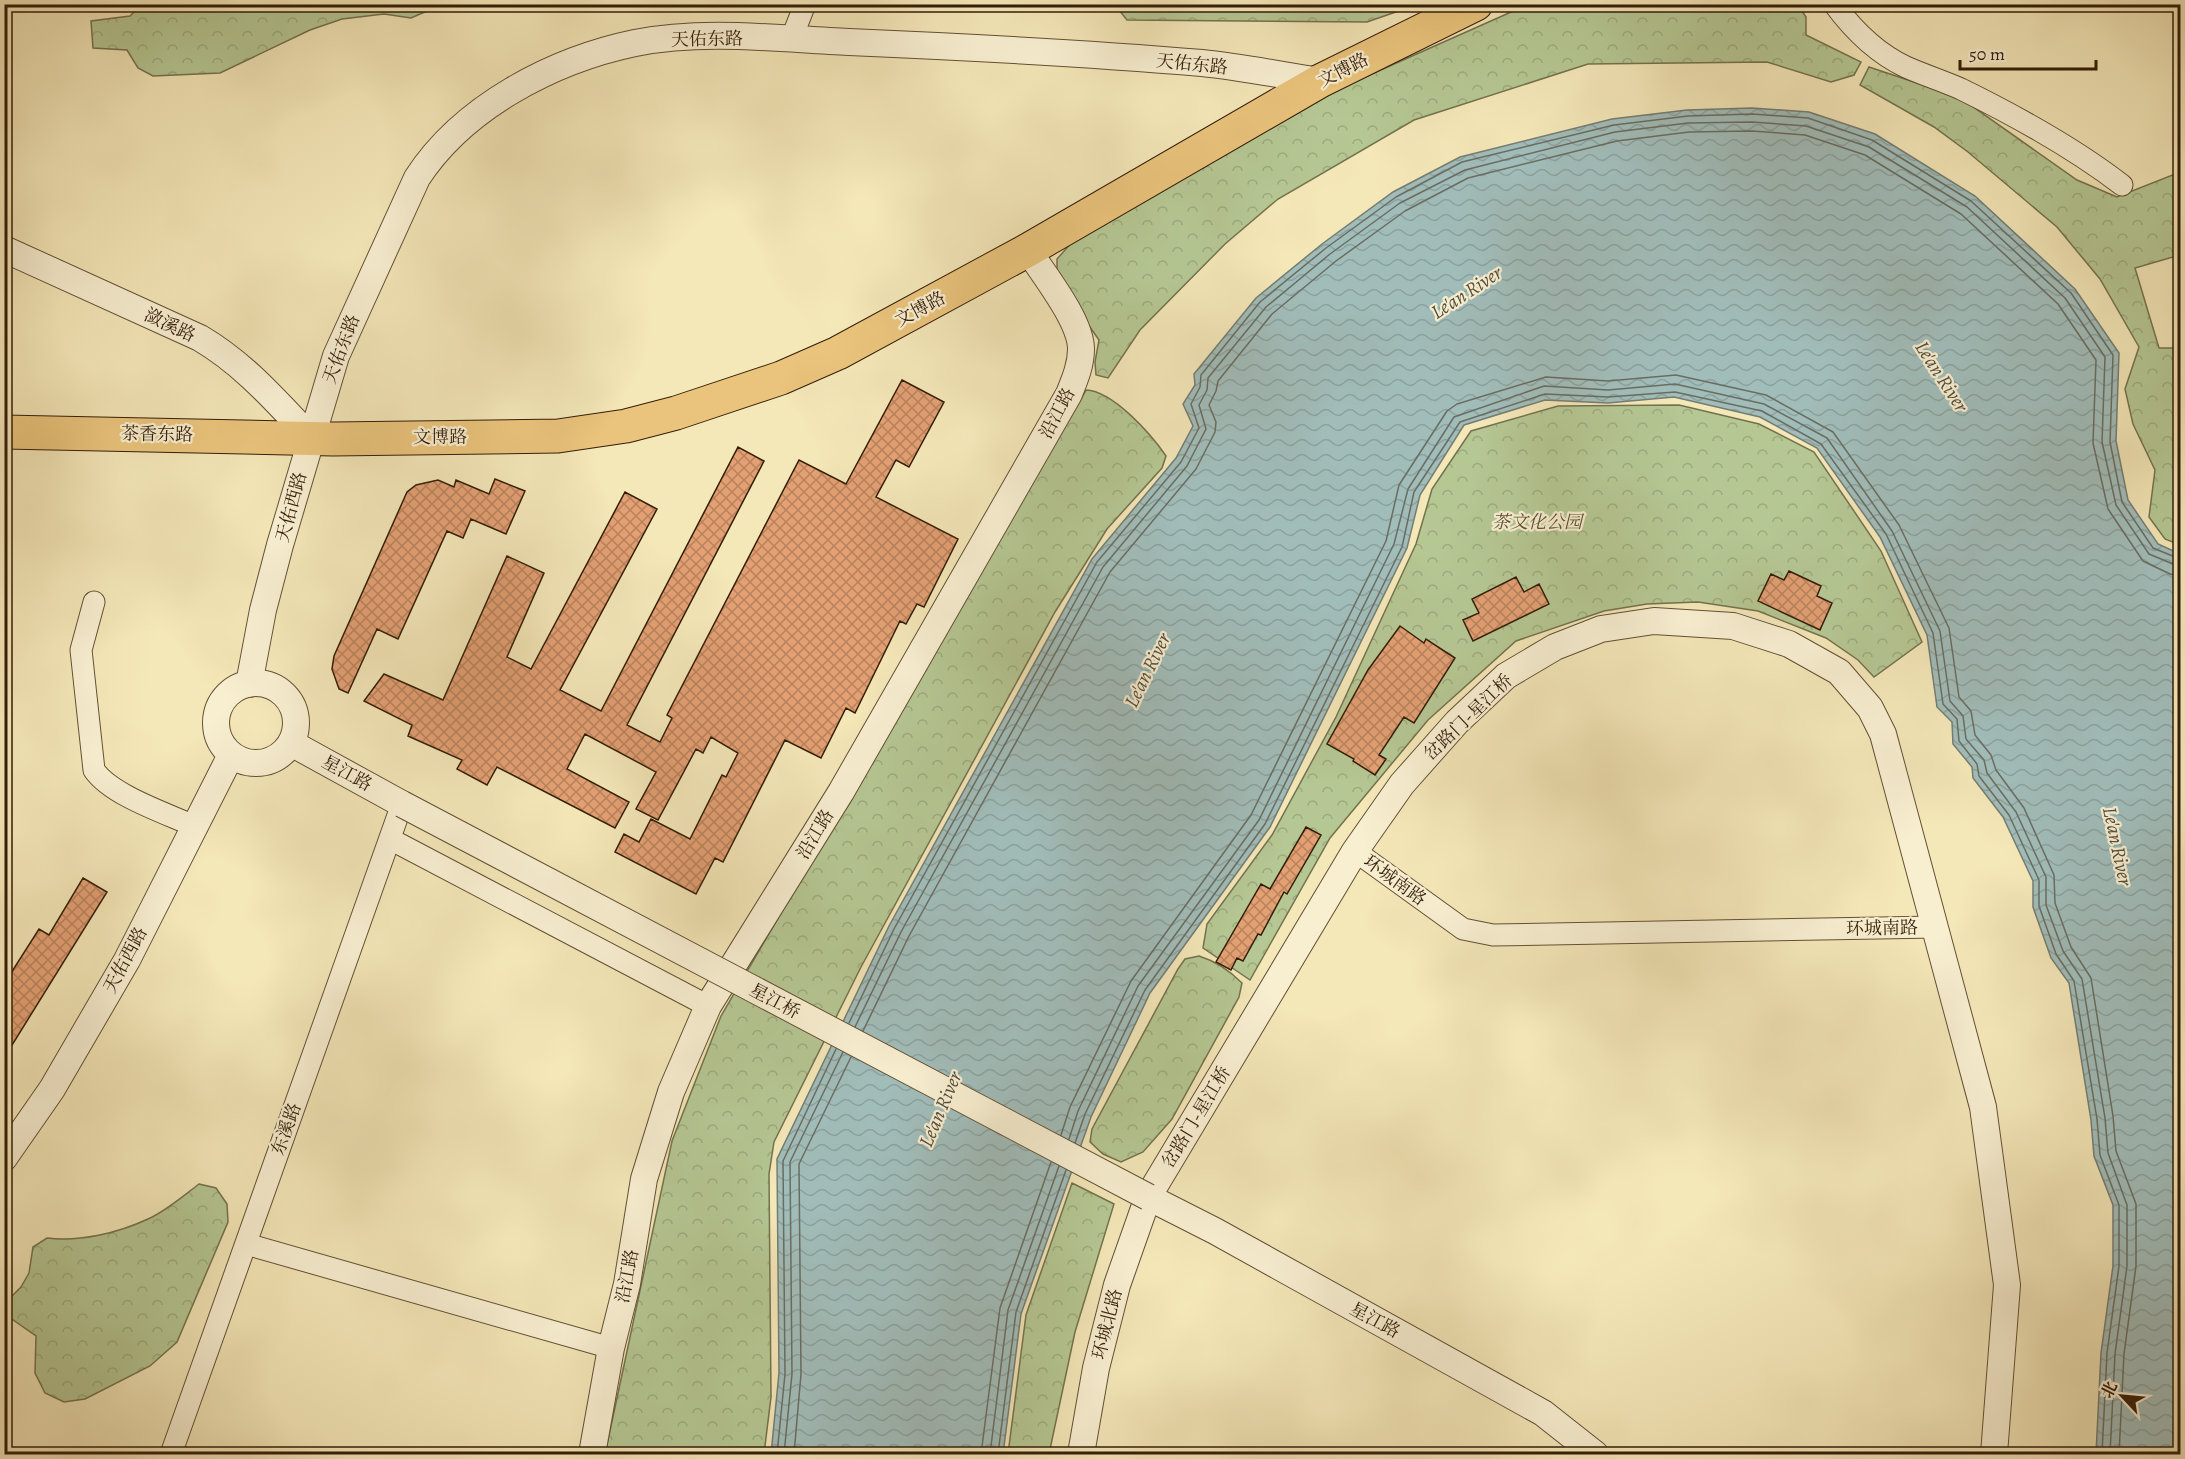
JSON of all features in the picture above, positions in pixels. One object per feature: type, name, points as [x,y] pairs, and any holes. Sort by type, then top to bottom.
[{"type":"main road","name":"文博路","points":[[310,437],[333,439],[558,436],[626,426],[676,413],[781,378],[838,352],[1028,250],[1320,81],[1476,4]]},
{"type":"main road","name":"茶香东路","points":[[4,432],[310,437]]},
{"type":"street","points":[[791,40],[805,4]]},
{"type":"street","points":[[1834,4],[1851,26],[1878,52],[1906,67],[1960,89],[2024,123],[2100,168],[2122,185]]},
{"type":"street","name":"天佑东路","points":[[310,437],[336,356],[408,193],[428,161],[459,127],[502,98],[537,79],[605,51],[669,39],[721,37],[974,47],[1204,64],[1320,81]]},
{"type":"street","name":"潋溪路","points":[[4,249],[200,338],[226,353],[243,367],[310,437]]},
{"type":"street","name":"沿江路","points":[[592,1455],[611,1348],[627,1284],[644,1179],[655,1137],[708,1006],[840,792],[1069,394],[1079,368],[1081,347],[1076,328],[1028,250]]},
{"type":"street","name":"天佑西路","points":[[249,684],[263,610],[310,437]]},
{"type":"street","points":[[94,602],[81,650],[94,770],[101,779],[122,792],[194,826]]},
{"type":"street","name":"岔路门-星江桥","points":[[1148,1197],[1355,851],[1402,784],[1457,722],[1506,676],[1555,647],[1601,629],[1654,621],[1733,626],[1789,644],[1839,672],[1870,708],[1883,734],[1936,927]]},
{"type":"street","points":[[249,684],[274,687],[288,700],[296,717],[291,742],[275,759],[264,763],[241,761],[231,754],[218,736],[217,713],[229,694],[249,684]]},
{"type":"street","name":"星江路","points":[[291,742],[402,804]]},
{"type":"street","name":"天佑西路","points":[[4,1158],[51,1089],[127,960],[231,754]]},
{"type":"street","name":"东溪路","points":[[171,1455],[402,804]]},
{"type":"street","name":"星江桥","points":[[402,804],[1148,1197]]},
{"type":"street","points":[[390,839],[708,1006]]},
{"type":"street","name":"环城南路","points":[[1355,851],[1463,929],[1493,935],[1936,927],[1983,1107],[2007,1285],[1994,1455]]},
{"type":"street","name":"星江路","points":[[1148,1197],[1215,1231],[1543,1413],[1595,1455]]},
{"type":"street","name":"环城北路","points":[[1081,1455],[1096,1368],[1117,1284],[1148,1197]]},
{"type":"street","points":[[246,1244],[611,1348]]},
{"type":"green space","points":[[141,5],[441,5],[411,18],[384,14],[342,19],[310,30],[220,73],[153,76],[138,68],[127,50],[93,48],[91,21],[130,16]]},
{"type":"green space","points":[[1115,5],[1416,5],[1367,22],[1127,20]]},
{"type":"green space","points":[[1527,5],[1798,5],[1806,17],[1806,35],[1861,62],[1854,75],[1831,82],[1767,62],[1588,64],[1414,120],[1278,199],[1225,244],[1140,330],[1108,378],[1096,375],[1095,362],[1099,340],[1057,280],[1057,259],[1073,241],[1293,109]]},
{"type":"green space","points":[[1869,67],[1959,97],[2077,180],[2117,197],[2180,172],[2180,255],[2135,268],[2159,348],[2180,348],[2180,545],[2165,539],[2149,517],[2155,470],[2133,424],[2125,389],[2139,347],[2100,279],[2057,227],[1968,152],[1934,127],[1860,85]]},
{"type":"green space","points":[[1086,390],[1097,392],[1108,398],[1130,415],[1166,456],[1162,468],[1107,529],[1055,612],[861,967],[774,1142],[769,1174],[771,1397],[764,1454],[605,1454],[672,1141],[721,1016]]},
{"type":"green space","name":"茶文化公园","points":[[1679,405],[1759,424],[1814,452],[1881,551],[1922,642],[1874,677],[1858,660],[1826,638],[1758,611],[1698,602],[1647,604],[1604,611],[1516,641],[1428,720],[1330,838],[1250,980],[1203,948],[1207,924],[1272,835],[1336,717],[1416,544],[1432,489],[1471,431],[1558,406]]},
{"type":"green space","points":[[1199,956],[1222,967],[1242,983],[1239,997],[1172,1119],[1143,1152],[1121,1162],[1103,1154],[1090,1142],[1092,1129],[1178,969],[1185,959]]},
{"type":"green space","points":[[1072,1183],[1114,1204],[1075,1332],[1049,1454],[1008,1454],[1026,1315]]},
{"type":"green space","points":[[199,1184],[216,1188],[227,1204],[228,1222],[177,1342],[150,1366],[85,1399],[64,1402],[45,1393],[35,1373],[36,1336],[6,1315],[8,1300],[21,1287],[29,1273],[33,1247],[47,1238],[86,1237],[136,1224],[161,1212]]},
{"type":"water","name":"Le'an River","points":[[1752,108],[1809,112],[1875,134],[1975,196],[2075,289],[2119,353],[2116,441],[2128,500],[2158,544],[2180,554],[2180,1454],[2096,1454],[2101,1353],[2113,1266],[2113,1205],[2094,1156],[2091,1120],[2069,983],[2051,958],[2033,907],[2033,881],[2003,817],[1973,778],[1972,767],[1953,744],[1952,722],[1937,707],[1927,635],[1880,537],[1817,448],[1760,417],[1674,397],[1608,403],[1545,400],[1464,425],[1420,495],[1407,548],[1270,827],[1150,993],[1091,1117],[1021,1314],[1003,1454],[771,1454],[779,1373],[777,1159],[889,926],[1092,559],[1176,458],[1193,426],[1183,404],[1195,385],[1194,374],[1256,298],[1322,244],[1393,192],[1460,157],[1612,119],[1687,110]]},
{"type":"building","points":[[902,380],[944,402],[909,467],[896,460],[876,497],[958,539],[924,607],[917,604],[906,624],[900,621],[855,713],[846,708],[821,758],[785,740],[723,862],[715,858],[696,894],[615,852],[624,834],[639,842],[651,819],[690,839],[722,775],[726,777],[738,753],[711,737],[703,753],[696,749],[658,820],[636,809],[656,772],[585,734],[567,769],[629,802],[615,828],[497,767],[487,785],[457,769],[462,760],[408,736],[412,725],[364,701],[384,674],[443,700],[507,556],[544,573],[507,657],[531,669],[625,492],[657,509],[560,690],[601,711],[738,447],[764,461],[627,725],[660,742],[672,718],[667,715],[799,460],[846,484]]},
{"type":"building","points":[[495,479],[525,491],[506,534],[471,519],[463,538],[447,531],[398,639],[377,629],[348,693],[339,689],[332,669],[334,656],[407,492],[416,485],[438,480],[454,487],[456,480],[489,494]]},
{"type":"building","points":[[1789,571],[1821,586],[1817,596],[1832,603],[1820,630],[1758,601],[1771,574],[1784,580]]},
{"type":"building","points":[[1516,577],[1524,592],[1539,584],[1549,604],[1473,641],[1463,620],[1479,613],[1472,599]]},
{"type":"building","points":[[1400,626],[1424,643],[1426,639],[1455,658],[1414,723],[1404,717],[1379,755],[1386,759],[1375,775],[1353,761],[1354,759],[1327,744],[1368,670]]},
{"type":"building","points":[[1306,827],[1321,835],[1287,894],[1284,892],[1261,935],[1258,934],[1243,961],[1237,958],[1231,970],[1216,962],[1261,884],[1270,889]]},
{"type":"building","points":[[83,878],[107,892],[4,1058],[4,984],[39,929],[49,935]]}]
